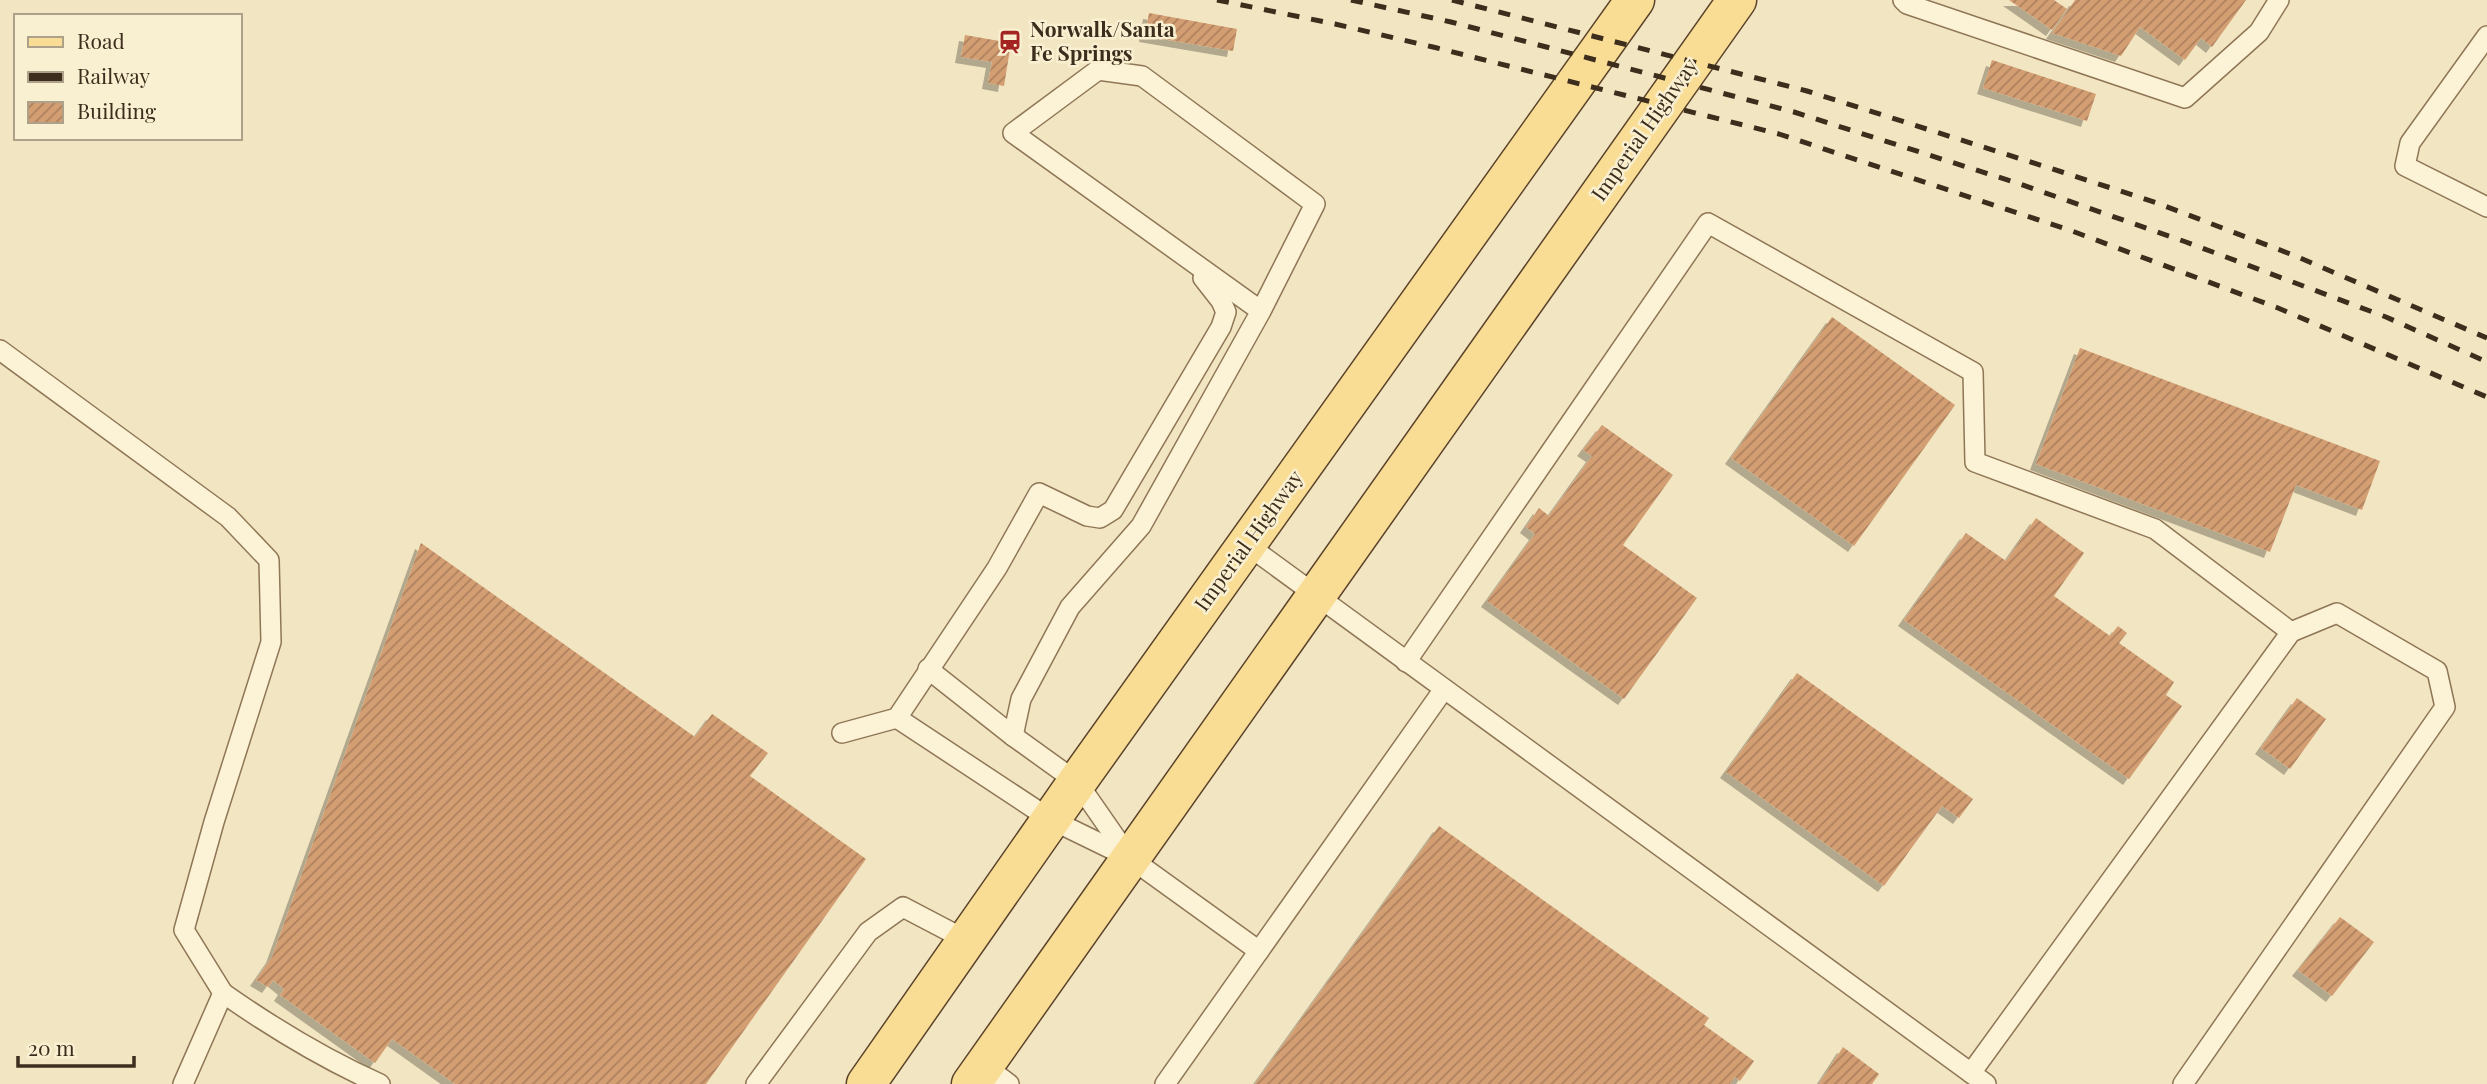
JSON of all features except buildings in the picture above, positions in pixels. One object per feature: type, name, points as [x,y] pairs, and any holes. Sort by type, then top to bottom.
[{"type":"main road","name":"Imperial Highway","points":[[866,1084],[1050,820],[1635,0]]},
{"type":"main road","name":"Imperial Highway","points":[[988,1078],[1129,858],[1737,0]]},
{"type":"lane","points":[[1903,0],[1907,4],[2185,98],[2259,32],[2279,0]]},
{"type":"lane","points":[[2487,36],[2410,143],[2405,166],[2487,207]]},
{"type":"lane","points":[[1013,736],[1021,699],[1070,607],[1141,526],[1261,311],[1315,204],[1142,76],[1098,69],[1013,133],[1261,311]]},
{"type":"lane","points":[[1406,662],[1708,223],[1973,372],[1975,462],[2155,529],[2291,632]]},
{"type":"lane","points":[[842,733],[897,718],[997,568],[1039,493],[1087,516],[1100,518],[1113,510],[1226,313],[1221,300],[1188,259]]},
{"type":"lane","points":[[0,350],[228,517],[269,560],[271,642],[214,822],[184,930],[223,993],[330,1061],[380,1084]]},
{"type":"lane","points":[[1246,544],[1979,1079],[2291,632],[2337,613],[2437,671],[2445,707],[2183,1084]]},
{"type":"lane","points":[[928,669],[1077,782],[1129,858]]},
{"type":"lane","points":[[1165,1084],[1444,690]]},
{"type":"lane","points":[[897,718],[1050,820],[1129,858],[1259,951]]},
{"type":"lane","points":[[756,1084],[868,932],[903,907],[966,940]]},
{"type":"lane","points":[[183,1084],[223,993]]},
{"type":"railway","points":[[1217,0],[1433,47],[1779,134],[2072,231],[2278,308],[2487,397]]},
{"type":"railway","points":[[1351,0],[1451,22],[1794,112],[2017,183],[2186,242],[2386,317],[2487,362]]},
{"type":"railway","points":[[1452,0],[1807,91],[2157,203],[2293,255],[2487,338]]},
{"type":"place","name":"Norwalk/Santa Fe Springs","points":[[1010,42]]}]
